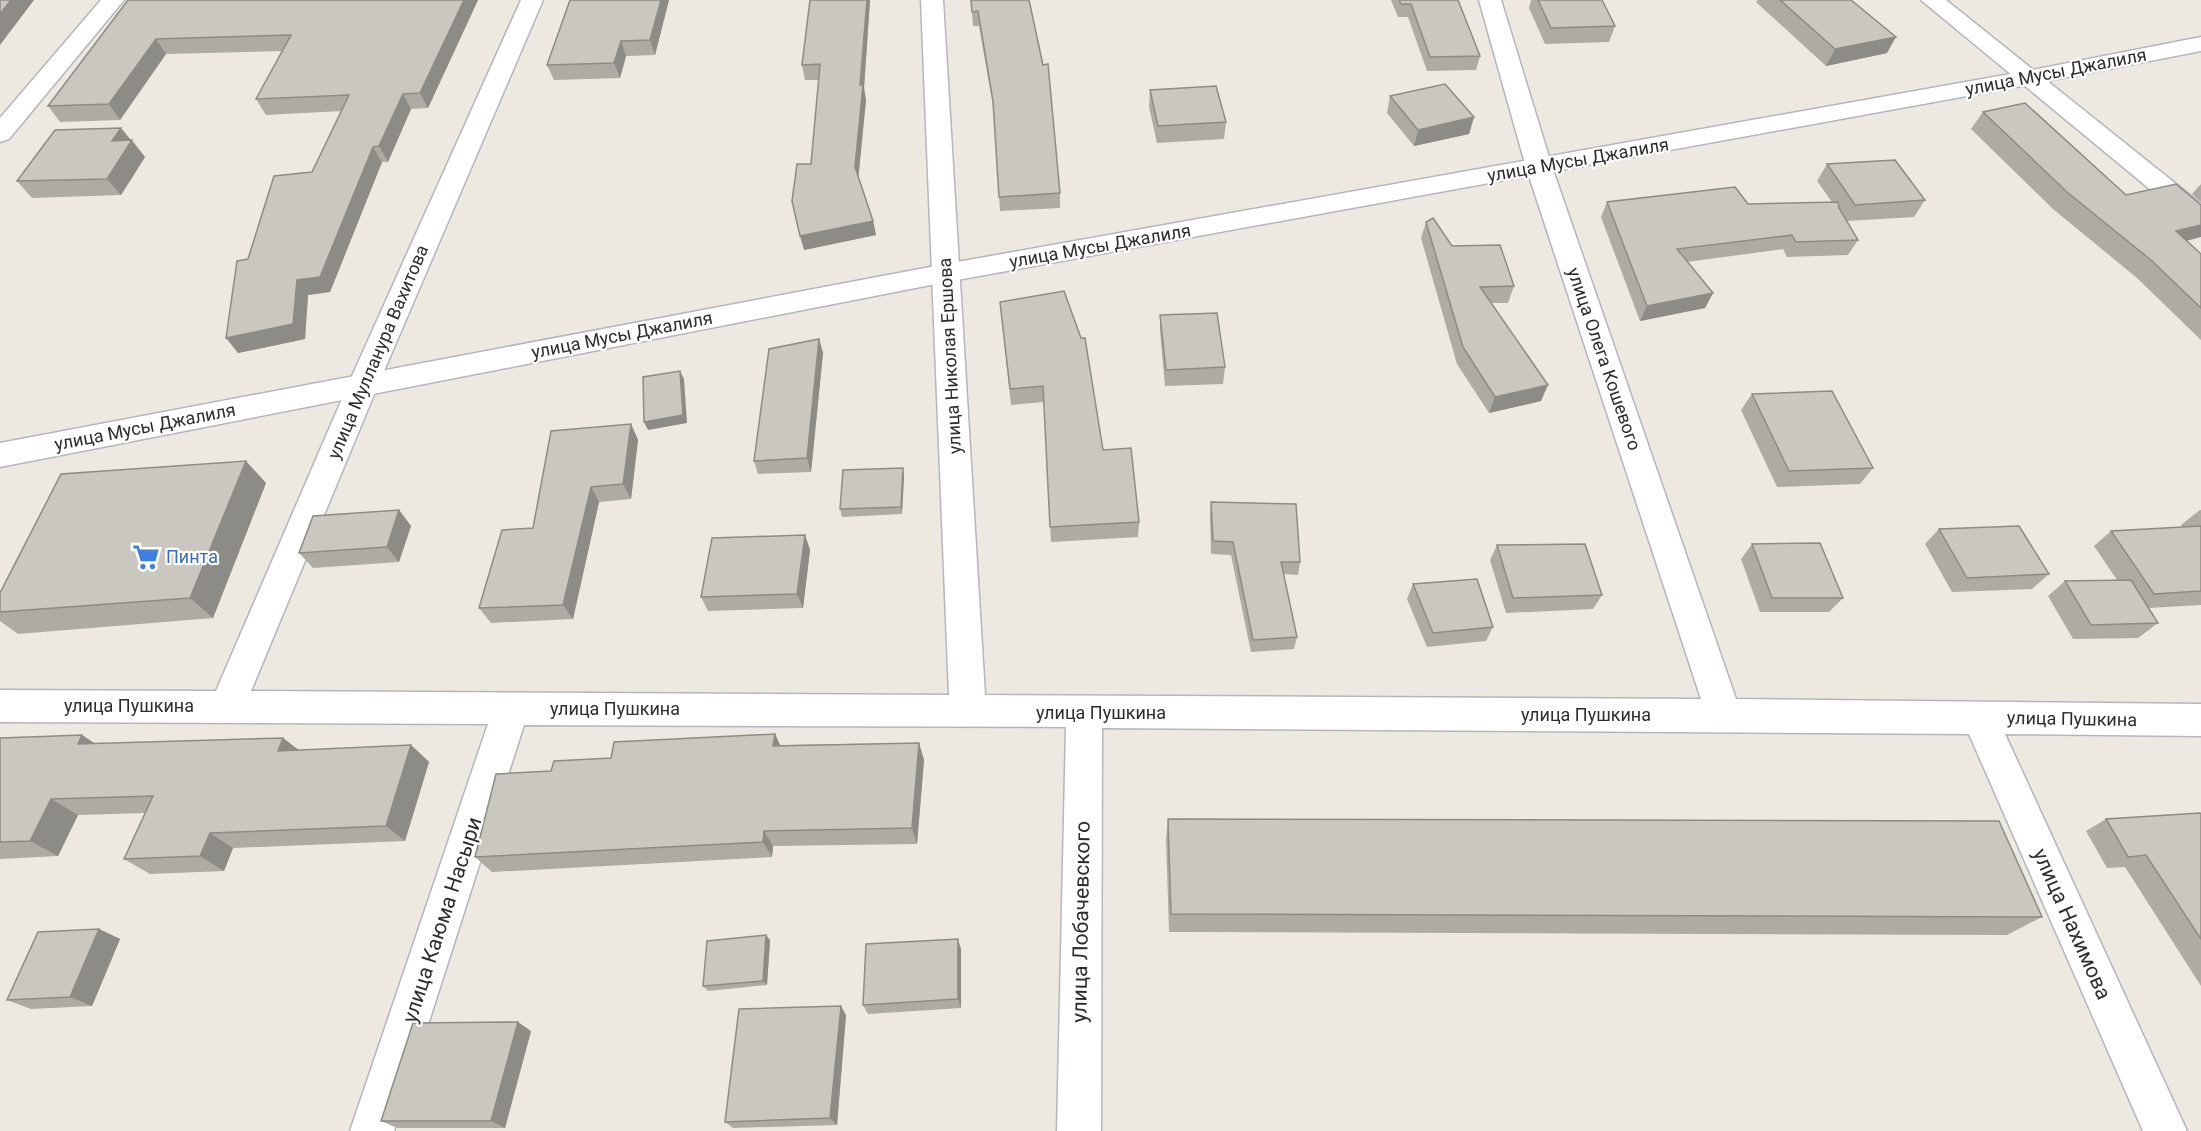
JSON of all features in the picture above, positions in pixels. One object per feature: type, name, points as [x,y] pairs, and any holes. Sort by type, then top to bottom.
[{"type":"street","points":[[0,134],[113,0]]},
{"type":"street","name":"улица Мулланура Вахитова","points":[[227,706],[363,385],[532,0]]},
{"type":"street","name":"улица Николая Ершова","points":[[932,0],[968,712]]},
{"type":"street","name":"улица Олега Кошевого","points":[[1490,0],[1539,167],[1724,715]]},
{"type":"street","points":[[1932,0],[2201,218]]},
{"type":"street","name":"улица Мусы Джалиля","points":[[0,455],[946,273],[1539,167],[2201,44]]},
{"type":"street","name":"улица Пушкина","points":[[0,706],[1724,715],[2201,720]]},
{"type":"street","name":"улица Каюма Насыри","points":[[372,1131],[511,709]]},
{"type":"street","name":"улица Лобачевского","points":[[1079,1131],[1084,713]]},
{"type":"street","name":"улица Нахимова","points":[[1980,718],[2165,1131]]},
{"type":"building","points":[[0,0],[11,0],[0,14]]},
{"type":"building","points":[[128,0],[464,0],[420,93],[403,94],[379,146],[373,147],[320,277],[297,280],[293,324],[226,338],[237,261],[248,259],[274,176],[312,172],[349,95],[256,99],[291,35],[156,39],[109,104],[48,106]]},
{"type":"building","points":[[570,0],[661,0],[650,40],[621,41],[614,63],[547,65]]},
{"type":"building","points":[[810,0],[867,0],[860,85],[863,85],[855,167],[873,221],[800,236],[792,201],[797,164],[811,164],[820,64],[802,65]]},
{"type":"building","points":[[971,0],[1029,0],[1043,65],[1048,64],[1060,193],[999,197],[993,101],[978,11],[972,12]]},
{"type":"building","points":[[1399,0],[1458,0],[1480,56],[1430,57],[1411,4],[1401,4]]},
{"type":"building","points":[[1538,0],[1602,0],[1615,26],[1551,28]]},
{"type":"building","points":[[1780,0],[1851,0],[1896,37],[1835,49]]},
{"type":"building","points":[[1445,84],[1474,117],[1418,130],[1390,96]]},
{"type":"building","points":[[1216,86],[1226,122],[1158,126],[1150,90]]},
{"type":"building","points":[[2025,103],[2126,195],[2176,184],[2201,205],[2201,225],[2176,231],[2201,254],[2201,308],[2152,261],[2067,192],[1983,112]]},
{"type":"building","points":[[121,128],[112,141],[132,140],[107,179],[17,181],[55,130]]},
{"type":"building","points":[[1895,160],[1925,200],[1855,205],[1827,164]]},
{"type":"building","points":[[1735,187],[1748,204],[1838,202],[1839,208],[1858,240],[1796,242],[1792,235],[1677,249],[1713,293],[1647,306],[1607,202]]},
{"type":"building","points":[[1433,218],[1452,246],[1500,245],[1514,286],[1480,287],[1548,385],[1495,397],[1463,347],[1426,222]]},
{"type":"building","points":[[1064,291],[1081,338],[1085,338],[1103,450],[1131,448],[1139,522],[1050,527],[1043,386],[1010,389],[1000,302]]},
{"type":"building","points":[[1217,313],[1225,367],[1166,370],[1160,315]]},
{"type":"building","points":[[819,339],[807,458],[754,461],[769,349]]},
{"type":"building","points":[[680,371],[683,415],[644,422],[643,377]]},
{"type":"building","points":[[1832,391],[1873,468],[1789,471],[1752,394]]},
{"type":"building","points":[[631,424],[623,484],[591,487],[563,605],[479,608],[502,530],[533,528],[551,431]]},
{"type":"building","name":"Пинта","points":[[246,461],[190,598],[0,612],[0,593],[61,474]]},
{"type":"building","points":[[903,468],[901,507],[840,509],[843,470]]},
{"type":"building","points":[[1211,502],[1296,504],[1300,562],[1281,562],[1297,637],[1253,640],[1233,542],[1213,541]]},
{"type":"building","points":[[399,510],[387,547],[299,553],[313,516]]},
{"type":"building","points":[[2019,526],[2049,574],[1967,578],[1939,529]]},
{"type":"building","points":[[2201,526],[2201,591],[2154,594],[2111,531]]},
{"type":"building","points":[[805,535],[797,594],[701,597],[712,538]]},
{"type":"building","points":[[1820,543],[1843,598],[1772,598],[1752,544]]},
{"type":"building","points":[[1585,544],[1602,595],[1513,598],[1497,545]]},
{"type":"building","points":[[1477,579],[1493,627],[1433,633],[1413,584]]},
{"type":"building","points":[[2131,580],[2158,623],[2091,625],[2065,581]]},
{"type":"building","points":[[775,734],[773,746],[919,743],[912,828],[764,831],[763,842],[475,857],[496,774],[551,771],[554,761],[611,758],[614,742]]},
{"type":"building","points":[[82,735],[78,744],[283,738],[278,751],[411,745],[386,826],[210,833],[200,856],[124,859],[153,796],[51,799],[30,841],[0,842],[0,738]]},
{"type":"building","points":[[2200,813],[2201,939],[2146,855],[2128,857],[2106,819]]},
{"type":"building","points":[[1168,819],[1999,821],[2042,917],[1171,914]]},
{"type":"building","points":[[99,929],[70,997],[7,1000],[38,932]]},
{"type":"building","points":[[766,935],[763,981],[703,986],[707,941]]},
{"type":"building","points":[[958,939],[958,999],[863,1005],[866,944]]},
{"type":"building","points":[[841,1006],[830,1118],[725,1122],[739,1009]]},
{"type":"building","points":[[518,1022],[491,1121],[381,1121],[413,1023]]},
{"type":"place","name":"Пинта","points":[[146,557]]}]
